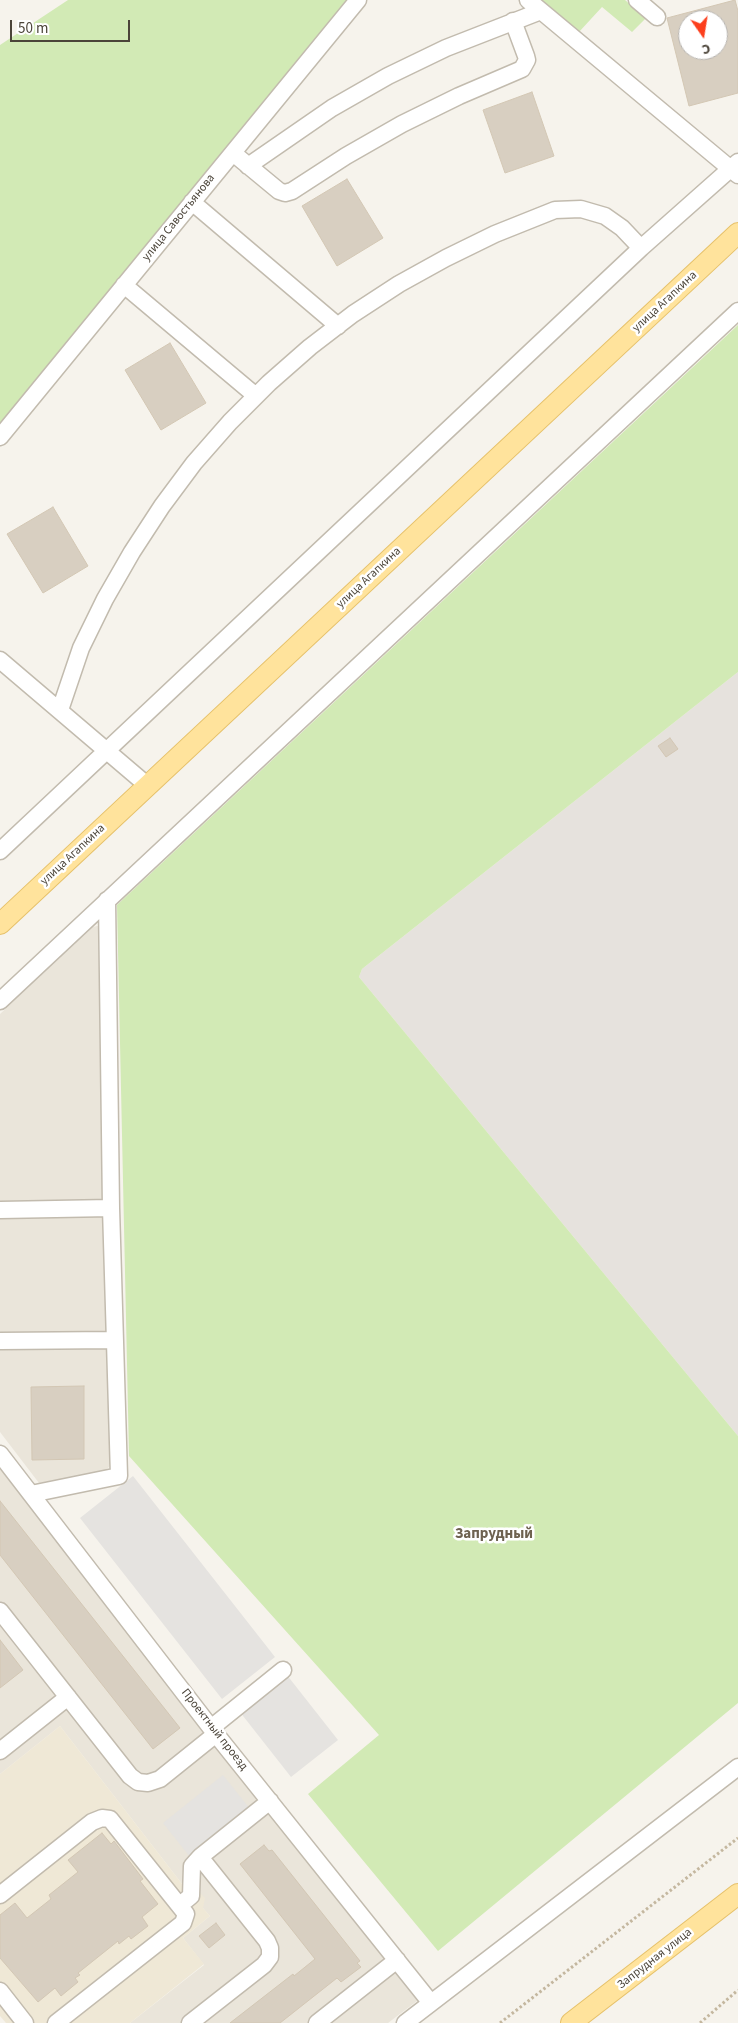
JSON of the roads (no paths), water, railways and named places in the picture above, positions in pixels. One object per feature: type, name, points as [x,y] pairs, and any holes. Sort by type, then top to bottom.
[{"type":"main road","name":"улица Агапкина","points":[[0,924],[738,233]]},
{"type":"main road","name":"Запрудная улица","points":[[571,2023],[738,1894]]},
{"type":"street","name":"улица Савостьянова","points":[[0,437],[358,0]]},
{"type":"street","points":[[0,851],[642,248],[736,169],[528,0]]},
{"type":"street","points":[[637,0],[657,17]]},
{"type":"street","points":[[248,166],[332,108],[388,76],[446,48],[541,11]]},
{"type":"street","points":[[233,153],[279,191],[285,193],[292,191],[346,156],[402,124],[460,96],[519,71],[527,60],[513,21]]},
{"type":"street","points":[[192,202],[338,326]]},
{"type":"street","points":[[60,710],[81,648],[105,599],[132,552],[162,506],[194,463],[230,422],[310,347],[398,284],[495,234],[555,210],[581,209],[605,216],[622,228],[642,248]]},
{"type":"street","points":[[124,285],[256,396]]},
{"type":"street","points":[[0,1001],[738,311]]},
{"type":"street","points":[[0,660],[148,786]]},
{"type":"street","points":[[31,1494],[119,1476],[111,1208],[107,900]]},
{"type":"street","points":[[0,1210],[111,1208]]},
{"type":"street","points":[[0,1341],[114,1340]]},
{"type":"street","name":"Проектный проезд","points":[[2,1462],[31,1494],[214,1731],[431,2003]]},
{"type":"street","points":[[0,1612],[130,1776],[138,1782],[148,1783],[160,1779],[283,1670]]},
{"type":"street","points":[[0,1751],[68,1697]]},
{"type":"street","points":[[405,2023],[738,1767]]},
{"type":"street","points":[[180,1905],[190,1896],[192,1866],[200,1857],[270,1801]]},
{"type":"street","points":[[0,1895],[92,1822],[102,1818],[110,1819],[116,1824],[186,1914],[184,1923],[56,2023]]},
{"type":"street","points":[[190,2023],[264,1965],[270,1956],[270,1948],[267,1941],[200,1857]]},
{"type":"street","points":[[317,2023],[397,1960]]},
{"type":"street","points":[[0,1992],[25,2023]]},
{"type":"district","name":"Запрудный","points":[[494,1535]]}]
